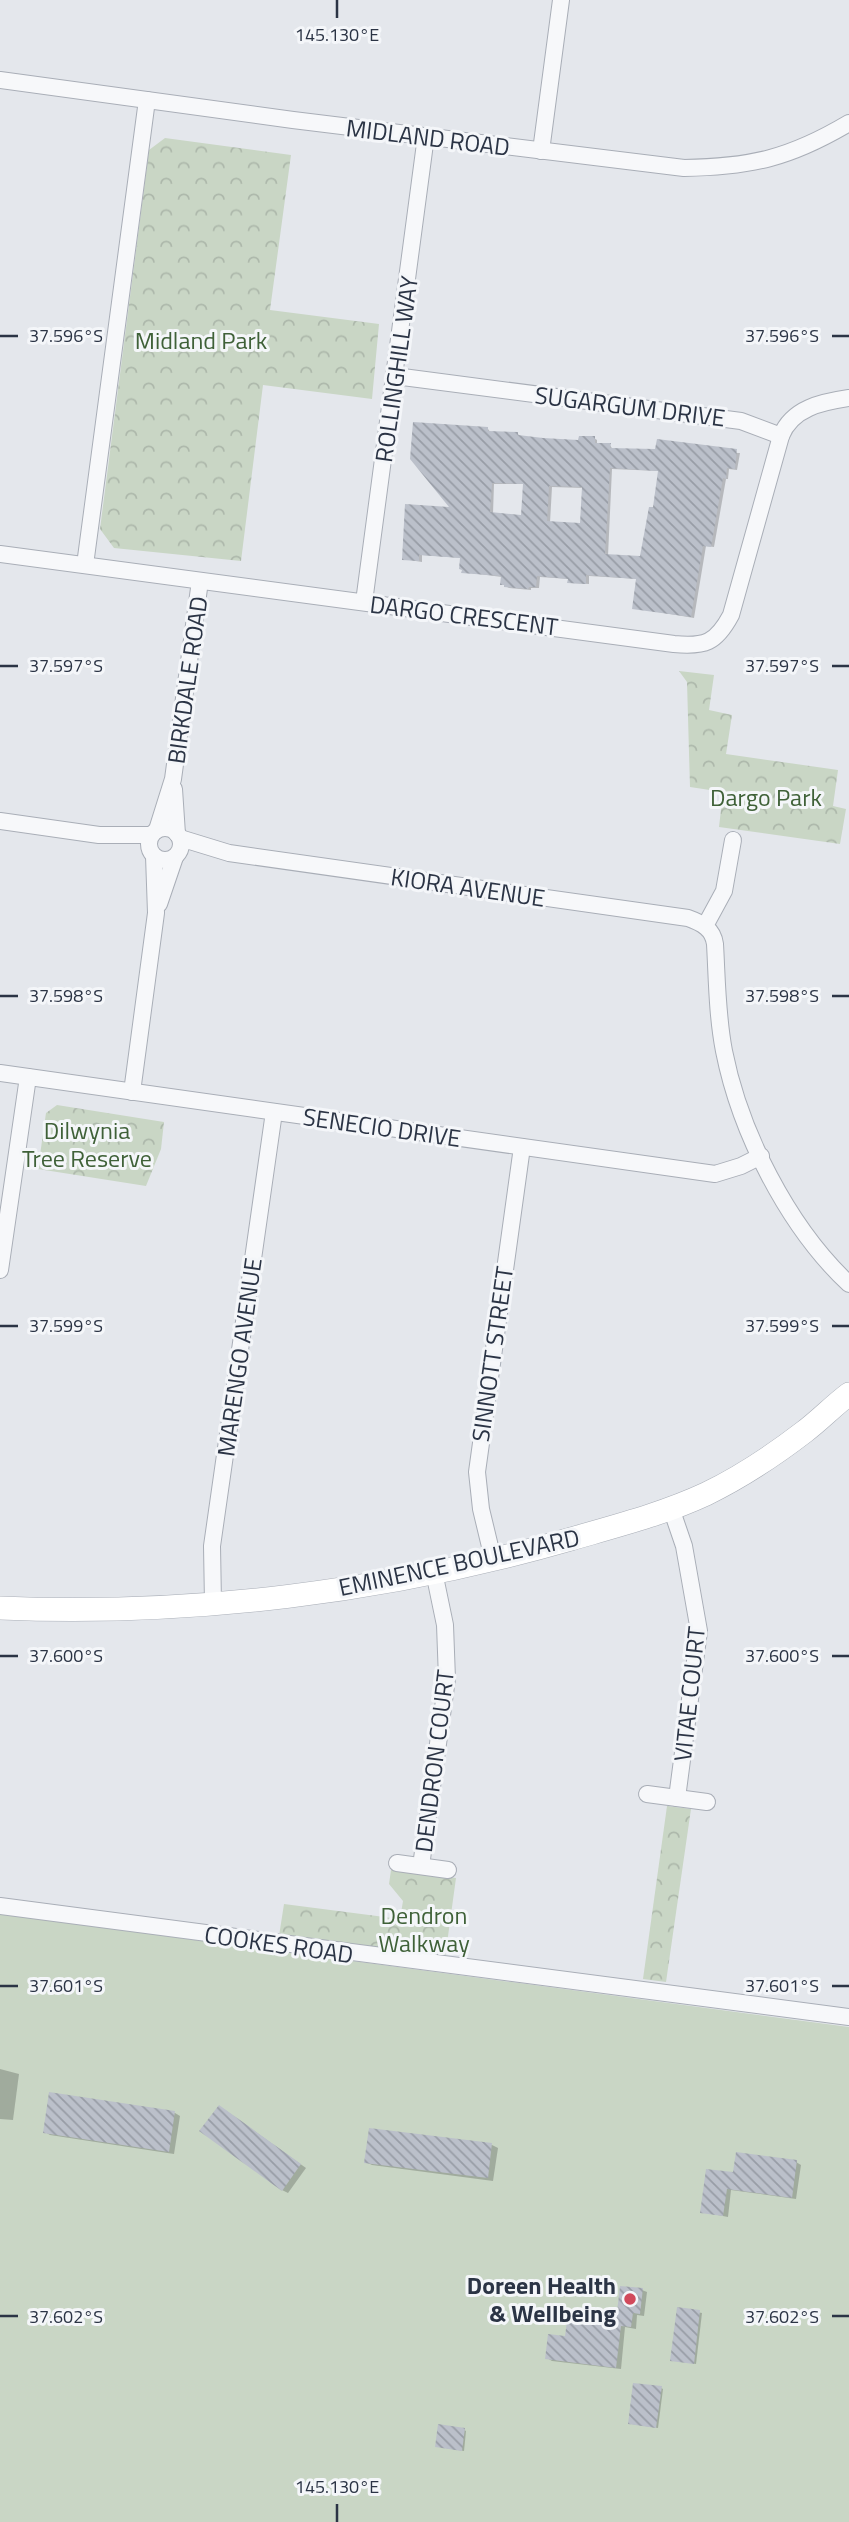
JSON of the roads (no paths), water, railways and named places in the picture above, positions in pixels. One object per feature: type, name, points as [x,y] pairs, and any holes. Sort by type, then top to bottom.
[{"type":"street","points":[[541,152],[561,0]]},
{"type":"street","name":"MIDLAND ROAD","points":[[0,80],[541,152],[684,168],[721,168],[789,154],[849,123]]},
{"type":"street","points":[[85,565],[146,100]]},
{"type":"street","name":"ROLLINGHILL WAY","points":[[364,602],[426,136]]},
{"type":"street","name":"SUGARGUM DRIVE","points":[[395,376],[741,421],[763,427],[781,436]]},
{"type":"street","points":[[781,436],[792,418],[805,409],[849,398]]},
{"type":"street","name":"DARGO CRESCENT","points":[[0,554],[674,644],[702,644],[712,640],[723,630],[731,615],[781,436]]},
{"type":"street","name":"BIRKDALE ROAD","points":[[156,913],[153,843],[173,779],[200,581]]},
{"type":"street","name":"BIRKDALE ROAD","points":[[132,1092],[156,913],[177,846],[173,779]]},
{"type":"street","points":[[0,821],[153,843],[164,860],[177,846],[168,828],[153,843]]},
{"type":"street","points":[[733,840],[724,891],[705,926],[712,933],[715,944],[719,1017],[732,1086],[761,1156],[788,1209],[830,1266],[849,1284]]},
{"type":"street","name":"KIORA AVENUE","points":[[177,846],[688,918],[705,926]]},
{"type":"street","name":"SENECIO DRIVE","points":[[0,1073],[715,1174],[731,1170],[761,1156]]},
{"type":"street","points":[[0,1270],[28,1077]]},
{"type":"street","name":"MARENGO AVENUE","points":[[213,1603],[212,1546],[274,1112]]},
{"type":"street","name":"SINNOTT STREET","points":[[493,1559],[481,1509],[477,1472],[522,1147]]},
{"type":"street","name":"EMINENCE BOULEVARD","points":[[0,1608],[91,1609],[213,1603],[338,1589],[493,1559],[671,1508],[706,1494],[769,1458],[806,1431],[846,1394]]},
{"type":"street","name":"VITAE COURT","points":[[671,1508],[684,1546],[699,1631],[677,1798]]},
{"type":"street","name":"DENDRON COURT","points":[[421,1866],[447,1679],[445,1625],[434,1572]]},
{"type":"street","points":[[647,1794],[707,1802]]},
{"type":"street","name":"DENDRON COURT","points":[[397,1863],[448,1870]]},
{"type":"street","name":"COOKES ROAD","points":[[0,1906],[849,2017]]},
{"type":"place","name":"Doreen Health & Wellbeing","points":[[630,2299]]},
{"type":"park label","name":"Midland Park","points":[[201,340]]},
{"type":"park label","name":"Dargo Park","points":[[766,797]]},
{"type":"park label","name":"Dilwynia Tree Reserve","points":[[87,1144]]},
{"type":"park label","name":"Dendron Walkway","points":[[424,1929]]}]
